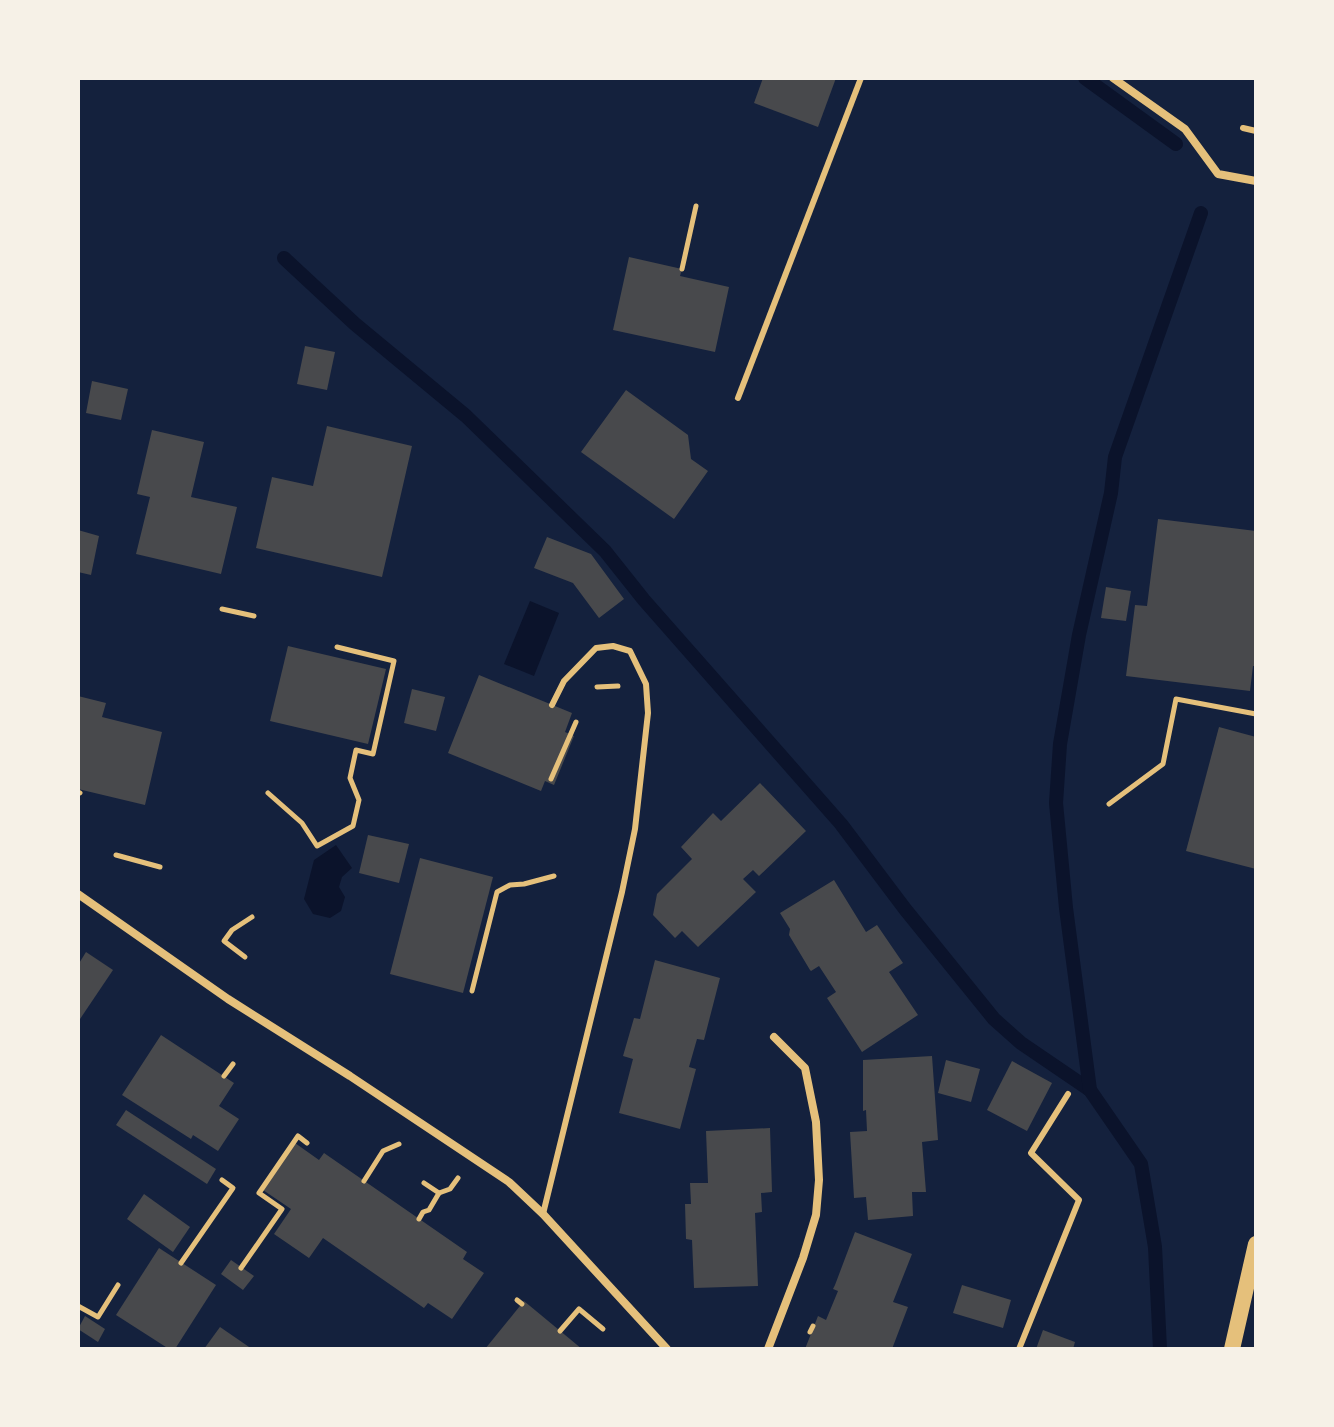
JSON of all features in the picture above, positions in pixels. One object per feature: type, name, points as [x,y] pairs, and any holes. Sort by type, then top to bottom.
[{"type":"main road","points":[[1232,1349],[1256,1244]]},
{"type":"street","points":[[1113,78],[1185,129],[1218,174],[1256,181]]},
{"type":"street","points":[[78,894],[228,999],[509,1182],[543,1214],[667,1349]]},
{"type":"street","points":[[768,1349],[816,1215],[819,1180],[816,1122],[805,1068],[774,1037]]},
{"type":"lane","points":[[738,398],[861,78]]},
{"type":"lane","points":[[1243,128],[1256,131]]},
{"type":"lane","points":[[543,1214],[633,841],[648,713],[646,684],[630,651],[613,646],[596,648],[564,681],[552,705]]},
{"type":"lane","points":[[1019,1349],[1079,1200],[1031,1153],[1068,1094]]},
{"type":"path","points":[[682,269],[696,206]]},
{"type":"path","points":[[222,609],[254,616]]},
{"type":"path","points":[[268,793],[302,823],[317,846],[353,826],[359,800],[350,778],[354,757],[356,750],[373,754],[394,661],[337,647]]},
{"type":"path","points":[[592,687],[618,687]]},
{"type":"path","points":[[1109,804],[1163,764],[1176,699],[1256,714]]},
{"type":"path","points":[[551,779],[581,712]]},
{"type":"path","points":[[116,855],[160,867]]},
{"type":"path","points":[[472,991],[497,892],[510,885],[554,876]]},
{"type":"path","points":[[245,957],[224,941],[232,930],[252,917]]},
{"type":"path","points":[[224,1076],[233,1064]]},
{"type":"path","points":[[241,1268],[282,1209],[259,1193],[298,1136],[307,1143]]},
{"type":"path","points":[[364,1181],[383,1151],[399,1144],[410,1150]]},
{"type":"path","points":[[419,1219],[423,1212],[429,1210],[439,1193],[450,1189],[473,1158]]},
{"type":"path","points":[[181,1263],[233,1188],[222,1180]]},
{"type":"path","points":[[424,1183],[439,1193]]},
{"type":"path","points":[[78,1306],[98,1317],[118,1285]]},
{"type":"path","points":[[560,1331],[579,1309],[603,1329]]},
{"type":"water","points":[[530,601],[559,613],[534,676],[504,664]]},
{"type":"water","points":[[336,845],[352,868],[342,877],[339,887],[345,897],[341,911],[330,918],[313,914],[304,899],[314,860]]},
{"type":"building","points":[[763,78],[836,78],[818,127],[754,103]]},
{"type":"building","points":[[629,257],[682,269],[680,276],[729,287],[715,352],[613,330]]},
{"type":"building","points":[[305,346],[335,352],[327,390],[297,384]]},
{"type":"building","points":[[92,381],[128,389],[121,420],[86,413]]},
{"type":"building","points":[[626,390],[688,435],[691,459],[708,471],[674,519],[581,452]]},
{"type":"building","points":[[327,426],[412,446],[382,577],[256,548],[272,477],[313,486]]},
{"type":"building","points":[[152,430],[204,442],[191,497],[237,507],[221,574],[136,554],[150,497],[137,494]]},
{"type":"building","points":[[1158,519],[1256,531],[1256,666],[1253,666],[1250,691],[1126,676],[1135,605],[1147,606]]},
{"type":"building","points":[[78,530],[99,536],[91,575],[78,572]]},
{"type":"building","points":[[547,537],[591,554],[624,599],[599,618],[573,583],[534,568]]},
{"type":"building","points":[[1106,587],[1131,591],[1126,621],[1101,618]]},
{"type":"building","points":[[288,646],[386,669],[368,744],[270,721]]},
{"type":"building","points":[[479,675],[572,713],[565,732],[574,736],[554,785],[545,781],[541,791],[448,753]]},
{"type":"building","points":[[412,689],[445,697],[436,731],[404,723]]},
{"type":"building","points":[[78,696],[106,703],[102,717],[162,732],[145,805],[78,789]]},
{"type":"building","points":[[1219,727],[1256,737],[1256,869],[1186,851]]},
{"type":"building","points":[[760,783],[806,831],[759,876],[753,870],[743,879],[756,892],[698,947],[682,931],[675,938],[653,915],[657,894],[692,859],[681,847],[713,813],[721,821]]},
{"type":"building","points":[[368,835],[409,844],[399,883],[359,873]]},
{"type":"building","points":[[420,858],[493,877],[463,993],[390,974]]},
{"type":"building","points":[[834,880],[866,932],[877,925],[903,963],[889,972],[918,1015],[862,1052],[827,998],[836,992],[819,966],[810,970],[780,913]]},
{"type":"building","points":[[86,952],[113,970],[78,1022],[78,965]]},
{"type":"building","points":[[655,960],[720,978],[704,1040],[697,1039],[689,1067],[696,1069],[680,1129],[619,1113],[633,1059],[623,1056],[634,1018],[640,1019]]},
{"type":"building","points":[[161,1035],[234,1083],[219,1106],[239,1119],[218,1151],[193,1135],[191,1139],[122,1095]]},
{"type":"building","points":[[932,1056],[938,1140],[922,1142],[926,1192],[912,1192],[913,1216],[868,1220],[866,1197],[854,1198],[850,1132],[867,1131],[866,1110],[863,1111],[863,1060]]},
{"type":"building","points":[[946,1060],[980,1069],[971,1102],[938,1093]]},
{"type":"building","points":[[1012,1061],[1052,1083],[1027,1131],[987,1110]]},
{"type":"building","points":[[126,1110],[216,1169],[207,1184],[116,1125]]},
{"type":"building","points":[[770,1128],[772,1192],[761,1193],[762,1212],[755,1213],[758,1286],[694,1288],[692,1240],[686,1239],[685,1204],[691,1204],[690,1183],[708,1183],[706,1131]]},
{"type":"building","points":[[295,1143],[319,1160],[324,1153],[467,1252],[463,1259],[484,1273],[452,1319],[428,1303],[424,1308],[323,1238],[309,1258],[274,1234],[291,1209],[263,1190]]},
{"type":"building","points":[[144,1194],[190,1227],[173,1252],[127,1219]]},
{"type":"building","points":[[855,1232],[912,1254],[893,1302],[908,1307],[892,1349],[805,1349],[818,1316],[826,1320],[838,1291],[833,1289]]},
{"type":"building","points":[[159,1248],[216,1285],[175,1349],[169,1349],[116,1315]]},
{"type":"building","points":[[231,1260],[254,1276],[243,1290],[221,1274]]},
{"type":"building","points":[[962,1285],[1011,1300],[1003,1328],[953,1313]]},
{"type":"building","points":[[524,1301],[582,1349],[485,1349]]},
{"type":"building","points":[[85,1316],[105,1329],[98,1342],[78,1329]]},
{"type":"building","points":[[220,1327],[252,1349],[204,1349]]},
{"type":"building","points":[[1043,1330],[1075,1342],[1073,1349],[1036,1349]]},
{"type":"waterway","points":[[1085,78],[1176,144]]},
{"type":"waterway","points":[[1160,1349],[1155,1247],[1141,1164],[1090,1090],[1066,908],[1056,803],[1060,744],[1079,635],[1111,493],[1115,457],[1201,213]]},
{"type":"waterway","points":[[284,258],[355,324],[466,416],[605,551],[644,600],[841,824],[994,1019],[1021,1043],[1090,1090]]}]
